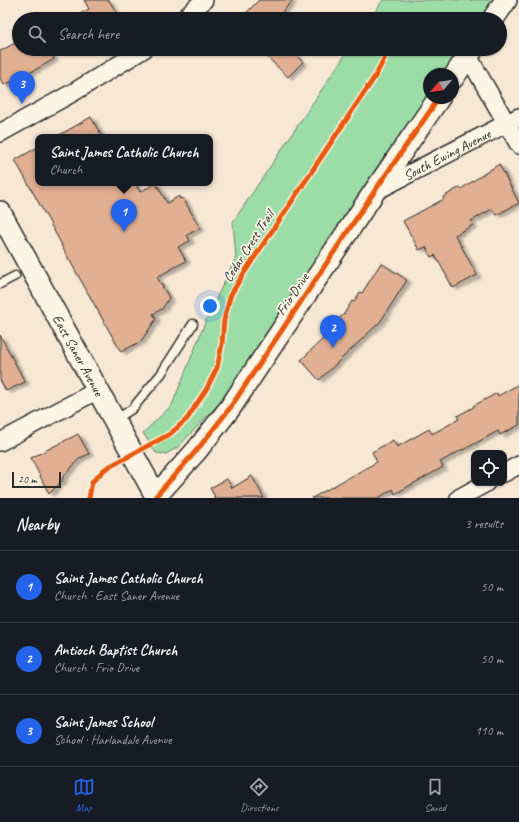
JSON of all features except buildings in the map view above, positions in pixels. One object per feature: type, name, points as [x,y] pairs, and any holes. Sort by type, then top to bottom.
[{"type":"street","points":[[191,12],[204,0]]},
{"type":"street","points":[[498,12],[506,0]]},
{"type":"street","points":[[0,133],[74,92],[133,56]]},
{"type":"street","points":[[459,69],[468,56]]},
{"type":"street","points":[[472,56],[513,120],[519,145]]},
{"type":"street","name":"Frio Drive","points":[[156,497],[197,450],[230,408],[374,192],[435,104]]},
{"type":"street","name":"South Ewing Avenue","points":[[374,192],[513,120]]},
{"type":"street","name":"East Saner Avenue","points":[[0,212],[156,497]]},
{"type":"street","points":[[0,442],[98,390]]},
{"type":"street","points":[[507,471],[519,465]]},
{"type":"street","points":[[459,498],[481,486]]},
{"type":"lane","points":[[0,284],[15,276]]},
{"type":"lane","points":[[114,420],[132,409],[161,374],[193,324]]},
{"type":"green space","points":[[383,0],[494,0],[486,12],[375,12]]},
{"type":"green space","points":[[344,56],[456,56],[448,68],[423,68],[423,104],[424,104],[227,395],[177,448],[166,454],[156,453],[143,433],[172,405],[207,318],[236,257],[233,222]]},
{"type":"cycle path","name":"Cedar Crest Trail","points":[[89,498],[92,482],[105,469],[170,434],[187,419],[207,388],[217,368],[222,344],[224,320],[231,294],[376,75],[386,56]]},
{"type":"cycle path","points":[[157,498],[156,496],[197,450],[230,408],[374,192],[435,104]]},
{"type":"place","name":"Saint James School","points":[[22,104]]},
{"type":"place","name":"Saint James Catholic Church","points":[[124,232]]},
{"type":"place","name":"Antioch Baptist Church","points":[[333,348]]}]
